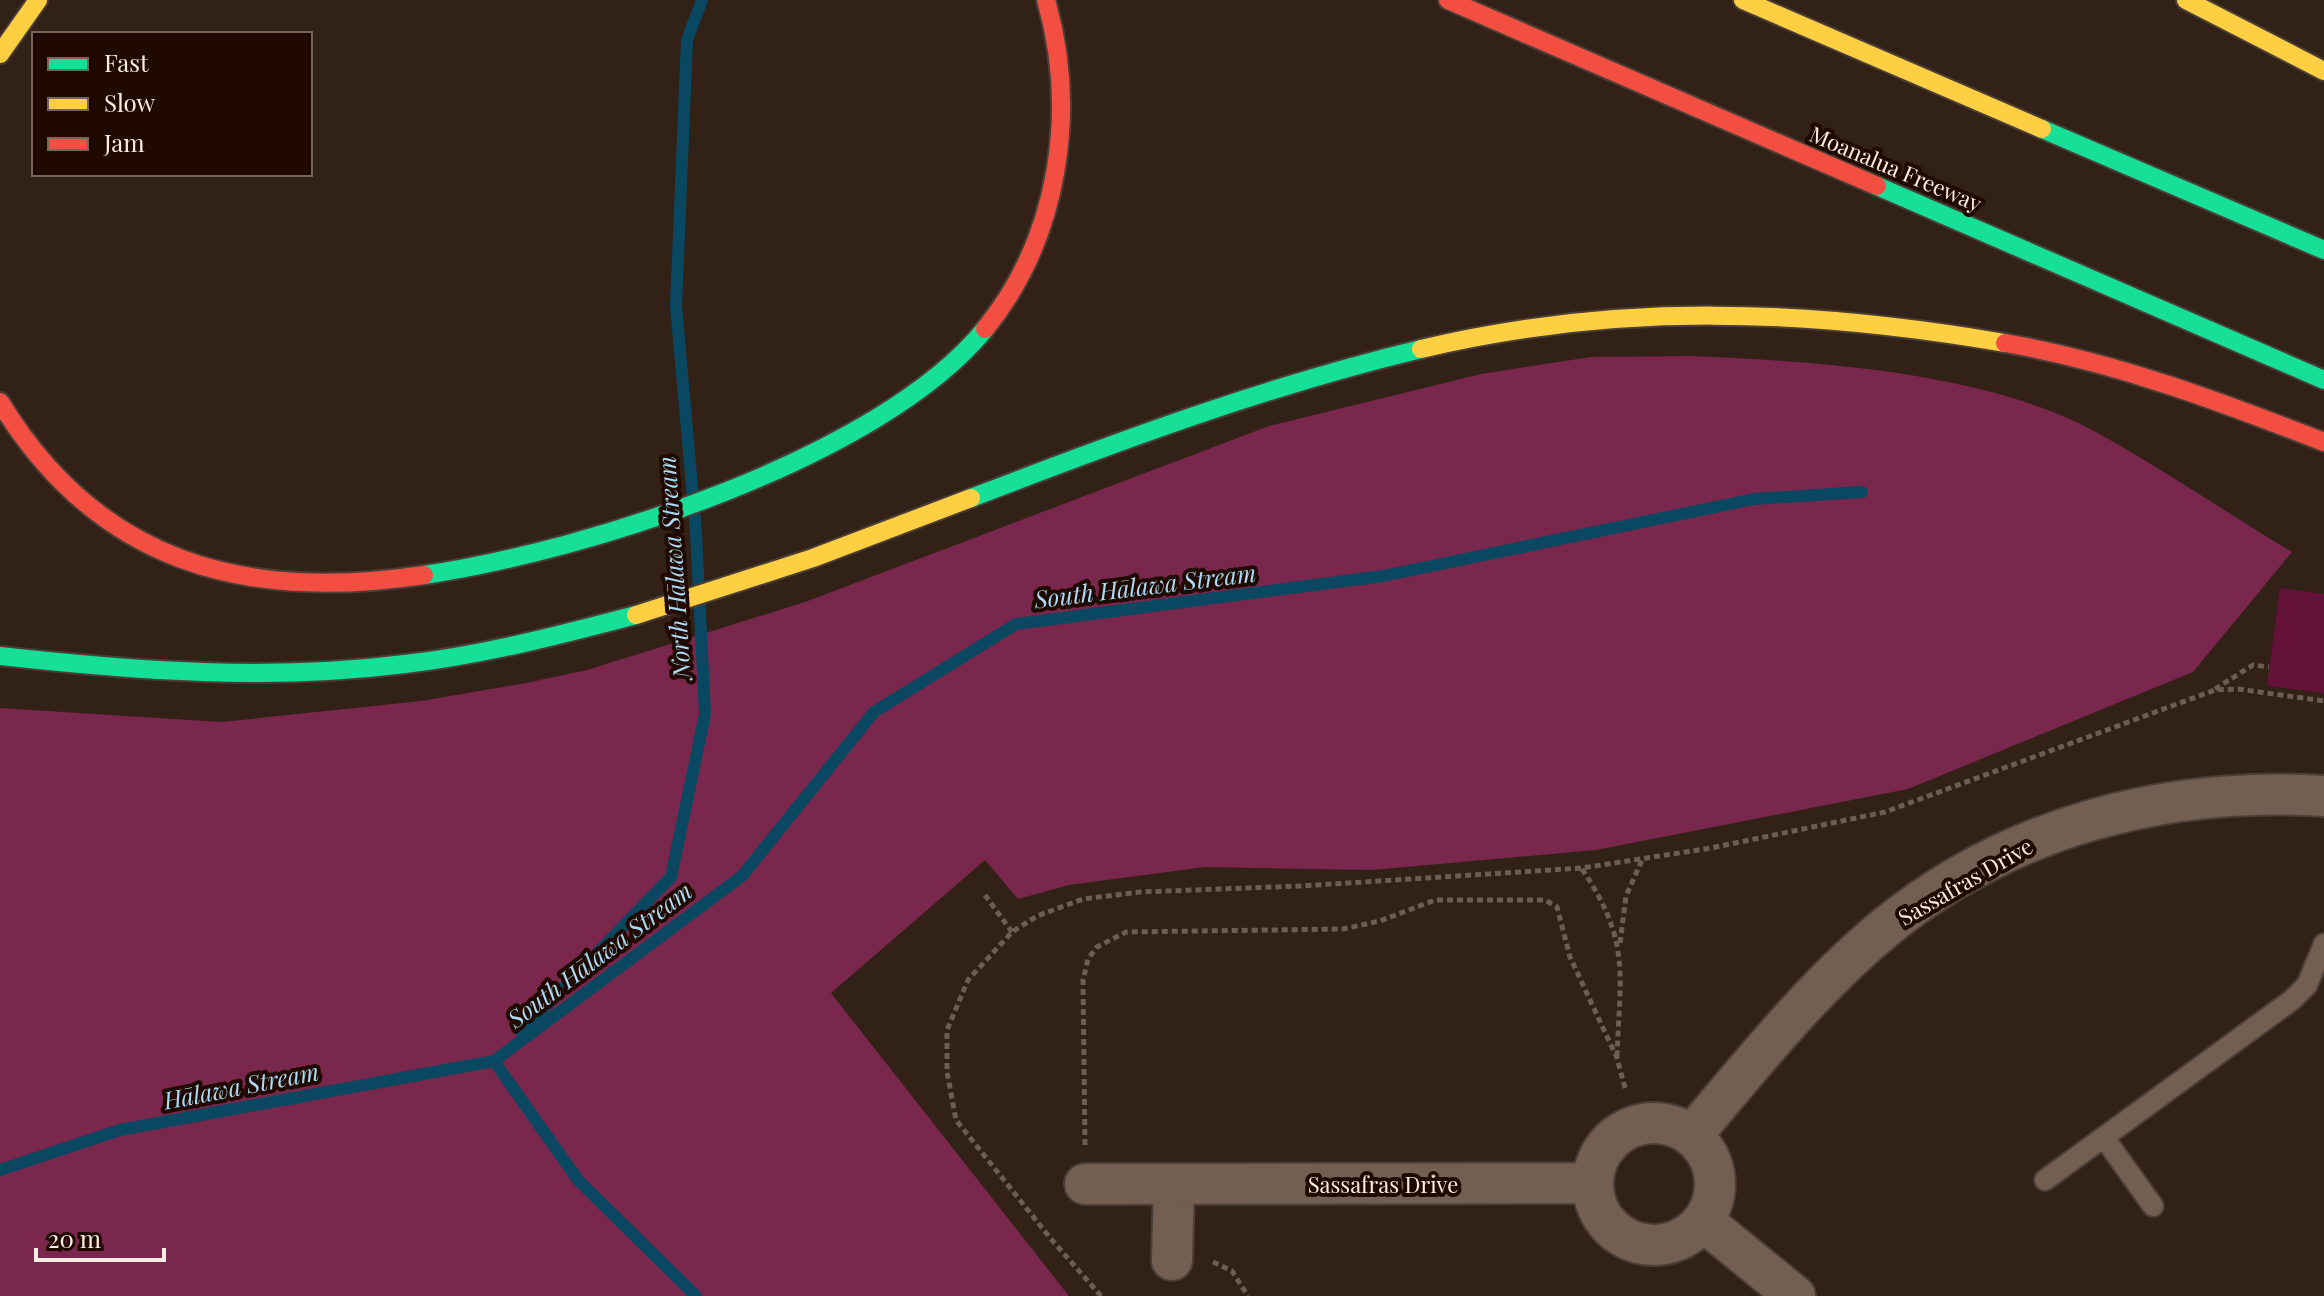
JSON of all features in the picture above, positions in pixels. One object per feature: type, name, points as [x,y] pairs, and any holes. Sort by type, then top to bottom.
[{"type":"highway","points":[[0,54],[38,0]]},
{"type":"highway","points":[[0,402],[35,454],[73,495],[116,530],[166,556],[232,576],[292,584],[376,580],[543,551],[617,528],[786,467],[893,414],[929,388],[990,328],[1014,291],[1037,243],[1053,191],[1060,139],[1063,80],[1054,25],[1046,0]]},
{"type":"highway","name":"Moanalua Freeway","points":[[1448,0],[2324,380]]},
{"type":"highway","points":[[1743,0],[2324,250]]},
{"type":"highway","points":[[2186,0],[2324,71]]},
{"type":"highway","points":[[0,656],[108,669],[217,674],[321,672],[410,663],[505,646],[631,616],[796,563],[1255,395],[1367,362],[1476,336],[1589,319],[1690,313],[1798,316],[2011,342],[2180,387],[2324,442]]},
{"type":"street","name":"Sassafras Drive","points":[[1692,1135],[1796,1014],[1852,957],[1889,925],[1997,858],[2048,834],[2114,811],[2165,801],[2237,793],[2324,796]]},
{"type":"street","points":[[1655,1123],[1674,1126],[1692,1135],[1705,1149],[1713,1166],[1716,1185],[1713,1204],[1703,1221],[1690,1234],[1672,1243],[1653,1246],[1617,1234],[1603,1220],[1595,1202],[1592,1183],[1595,1164],[1605,1147],[1618,1134],[1636,1125],[1655,1123]]},
{"type":"street","name":"Sassafras Drive","points":[[1085,1184],[1592,1183]]},
{"type":"street","points":[[1172,1260],[1174,1184]]},
{"type":"street","points":[[1703,1221],[1795,1296]]},
{"type":"lane","points":[[2045,1180],[2292,1000],[2307,985],[2324,944]]},
{"type":"lane","points":[[2105,1139],[2153,1206]]},
{"type":"path","points":[[1101,1296],[956,1120],[947,1072],[947,1030],[968,980],[1012,932],[1037,916],[1083,899],[1139,892],[1301,886],[1582,868],[1642,860],[1885,812],[2215,690],[2253,665],[2269,667]]},
{"type":"path","points":[[2215,690],[2238,689],[2324,701]]},
{"type":"path","points":[[1617,1058],[1620,945],[1626,896],[1642,860]]},
{"type":"path","points":[[1582,868],[1607,906],[1620,945]]},
{"type":"path","points":[[985,895],[1012,932]]},
{"type":"path","points":[[1085,1184],[1083,980],[1088,959],[1097,947],[1126,932],[1343,929],[1380,921],[1435,900],[1545,900],[1557,907],[1570,957],[1617,1058],[1625,1088]]},
{"type":"path","points":[[1172,1260],[1211,1260],[1232,1271],[1248,1296]]},
{"type":"shaded area","points":[[1693,356],[1843,366],[1949,382],[1999,394],[2047,410],[2116,443],[2292,552],[2193,672],[1908,789],[1596,850],[1371,870],[1205,867],[1069,885],[1018,899],[985,860],[831,993],[1069,1296],[0,1296],[0,708],[222,722],[421,701],[521,684],[587,670],[805,602],[1269,426],[1481,374],[1591,357]]},
{"type":"shaded area","points":[[2280,588],[2324,594],[2324,693],[2267,686]]},
{"type":"waterway","name":"North Hālawa Stream","points":[[521,1032],[671,877],[705,714],[696,532],[676,306],[687,40],[702,0]]},
{"type":"waterway","name":"South Hālawa Stream","points":[[0,1170],[120,1130],[494,1061],[742,876],[874,712],[1016,624],[1383,576],[1754,499],[1862,492]]},
{"type":"waterway","points":[[494,1061],[578,1180],[696,1296]]},
{"type":"traffic: fast","points":[[2042,129],[2324,250]]},
{"type":"traffic: fast","points":[[1877,186],[2324,380]]},
{"type":"traffic: fast","points":[[424,575],[566,545],[645,521],[726,491],[804,457],[876,418],[937,376],[985,329]]},
{"type":"traffic: fast","points":[[971,498],[1250,397],[1421,349]]},
{"type":"traffic: fast","points":[[0,656],[202,672],[354,669],[492,650],[636,615]]},
{"type":"traffic: slow","points":[[0,54],[38,0]]},
{"type":"traffic: slow","points":[[1743,0],[2042,129]]},
{"type":"traffic: slow","points":[[2186,0],[2324,71]]},
{"type":"traffic: slow","points":[[1421,349],[1568,323],[1640,317],[1713,316],[1858,323],[2005,343]]},
{"type":"traffic: slow","points":[[636,615],[813,558],[971,498]]},
{"type":"traffic: jam","points":[[985,329],[1010,293],[1030,255],[1045,214],[1055,172],[1060,129],[1060,85],[1056,42],[1046,0]]},
{"type":"traffic: jam","points":[[1448,0],[1877,186]]},
{"type":"traffic: jam","points":[[2005,343],[2127,372],[2324,442]]},
{"type":"traffic: jam","points":[[0,402],[39,457],[82,501],[130,535],[182,559],[237,575],[296,582],[358,582],[424,575]]},
{"type":"water label","name":"Hālawa Stream","points":[[241,1085]]}]
